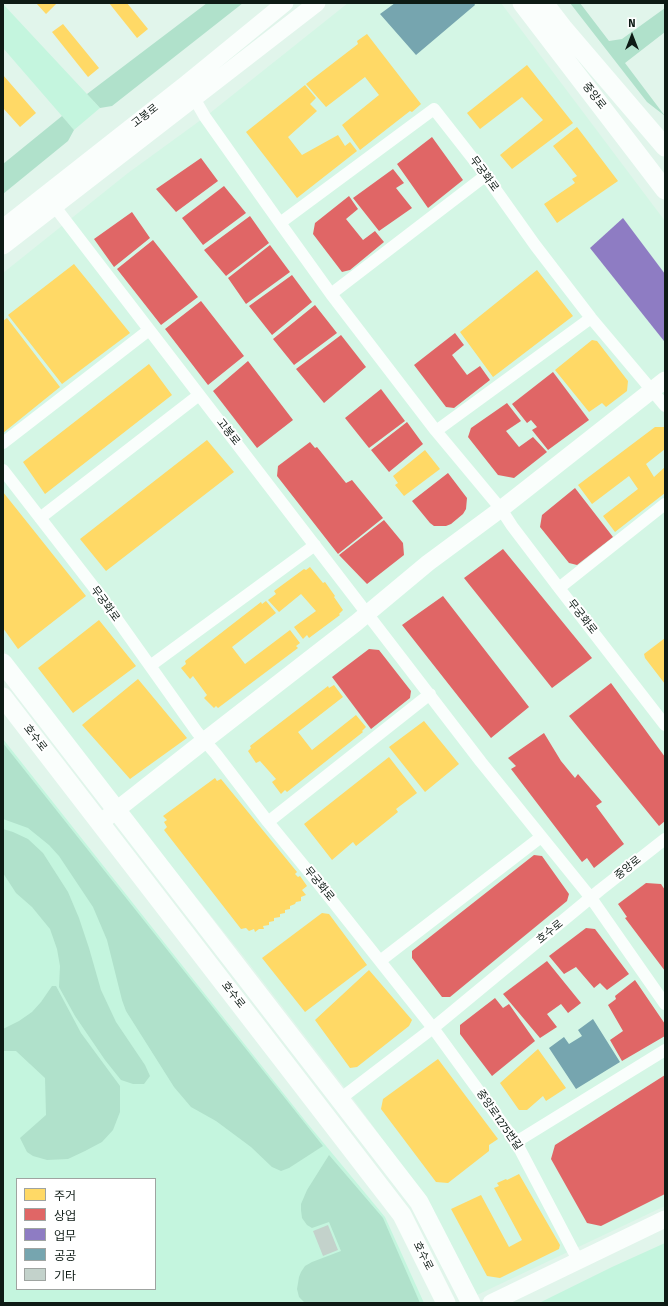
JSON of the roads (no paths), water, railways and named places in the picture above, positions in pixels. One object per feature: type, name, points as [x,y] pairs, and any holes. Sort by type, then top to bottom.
[{"type":"main road","name":"고봉로","points":[[3,228],[186,84],[285,3]]},
{"type":"main road","name":"고봉로","points":[[3,246],[317,3]]},
{"type":"main road","name":"중앙로","points":[[522,3],[665,190]]},
{"type":"main road","name":"중앙로","points":[[544,3],[564,29],[665,147]]},
{"type":"main road","points":[[100,823],[367,613],[428,563],[500,509],[658,385]]},
{"type":"main road","name":"호수로","points":[[3,663],[419,1202],[472,1303]]},
{"type":"main road","name":"호수로","points":[[3,697],[402,1216],[446,1303]]},
{"type":"main road","points":[[491,1303],[665,1219]]},
{"type":"street","points":[[194,98],[205,117],[331,294],[485,176]]},
{"type":"street","name":"무궁화로","points":[[280,223],[434,110],[591,318],[658,385],[665,406]]},
{"type":"street","name":"고봉로","points":[[54,207],[315,545]]},
{"type":"street","name":"무궁화로","points":[[331,294],[436,431],[500,509],[559,588],[664,723]]},
{"type":"street","points":[[436,431],[591,318]]},
{"type":"street","points":[[3,443],[149,330]]},
{"type":"street","points":[[40,518],[199,395]]},
{"type":"street","name":"무궁화로","points":[[3,470],[99,594],[204,741],[216,754],[268,822],[433,1028]]},
{"type":"street","points":[[559,588],[665,504]]},
{"type":"street","points":[[150,666],[315,545],[481,762],[591,898],[665,1004]]},
{"type":"street","points":[[268,822],[430,694]]},
{"type":"street","points":[[380,961],[541,836]]},
{"type":"street","name":"중앙로","points":[[591,898],[665,839]]},
{"type":"street","name":"호수로","points":[[340,1099],[433,1028],[591,898]]},
{"type":"street","name":"중앙로1275번길","points":[[433,1028],[516,1142],[578,1260]]},
{"type":"street","points":[[516,1142],[665,1050]]}]
